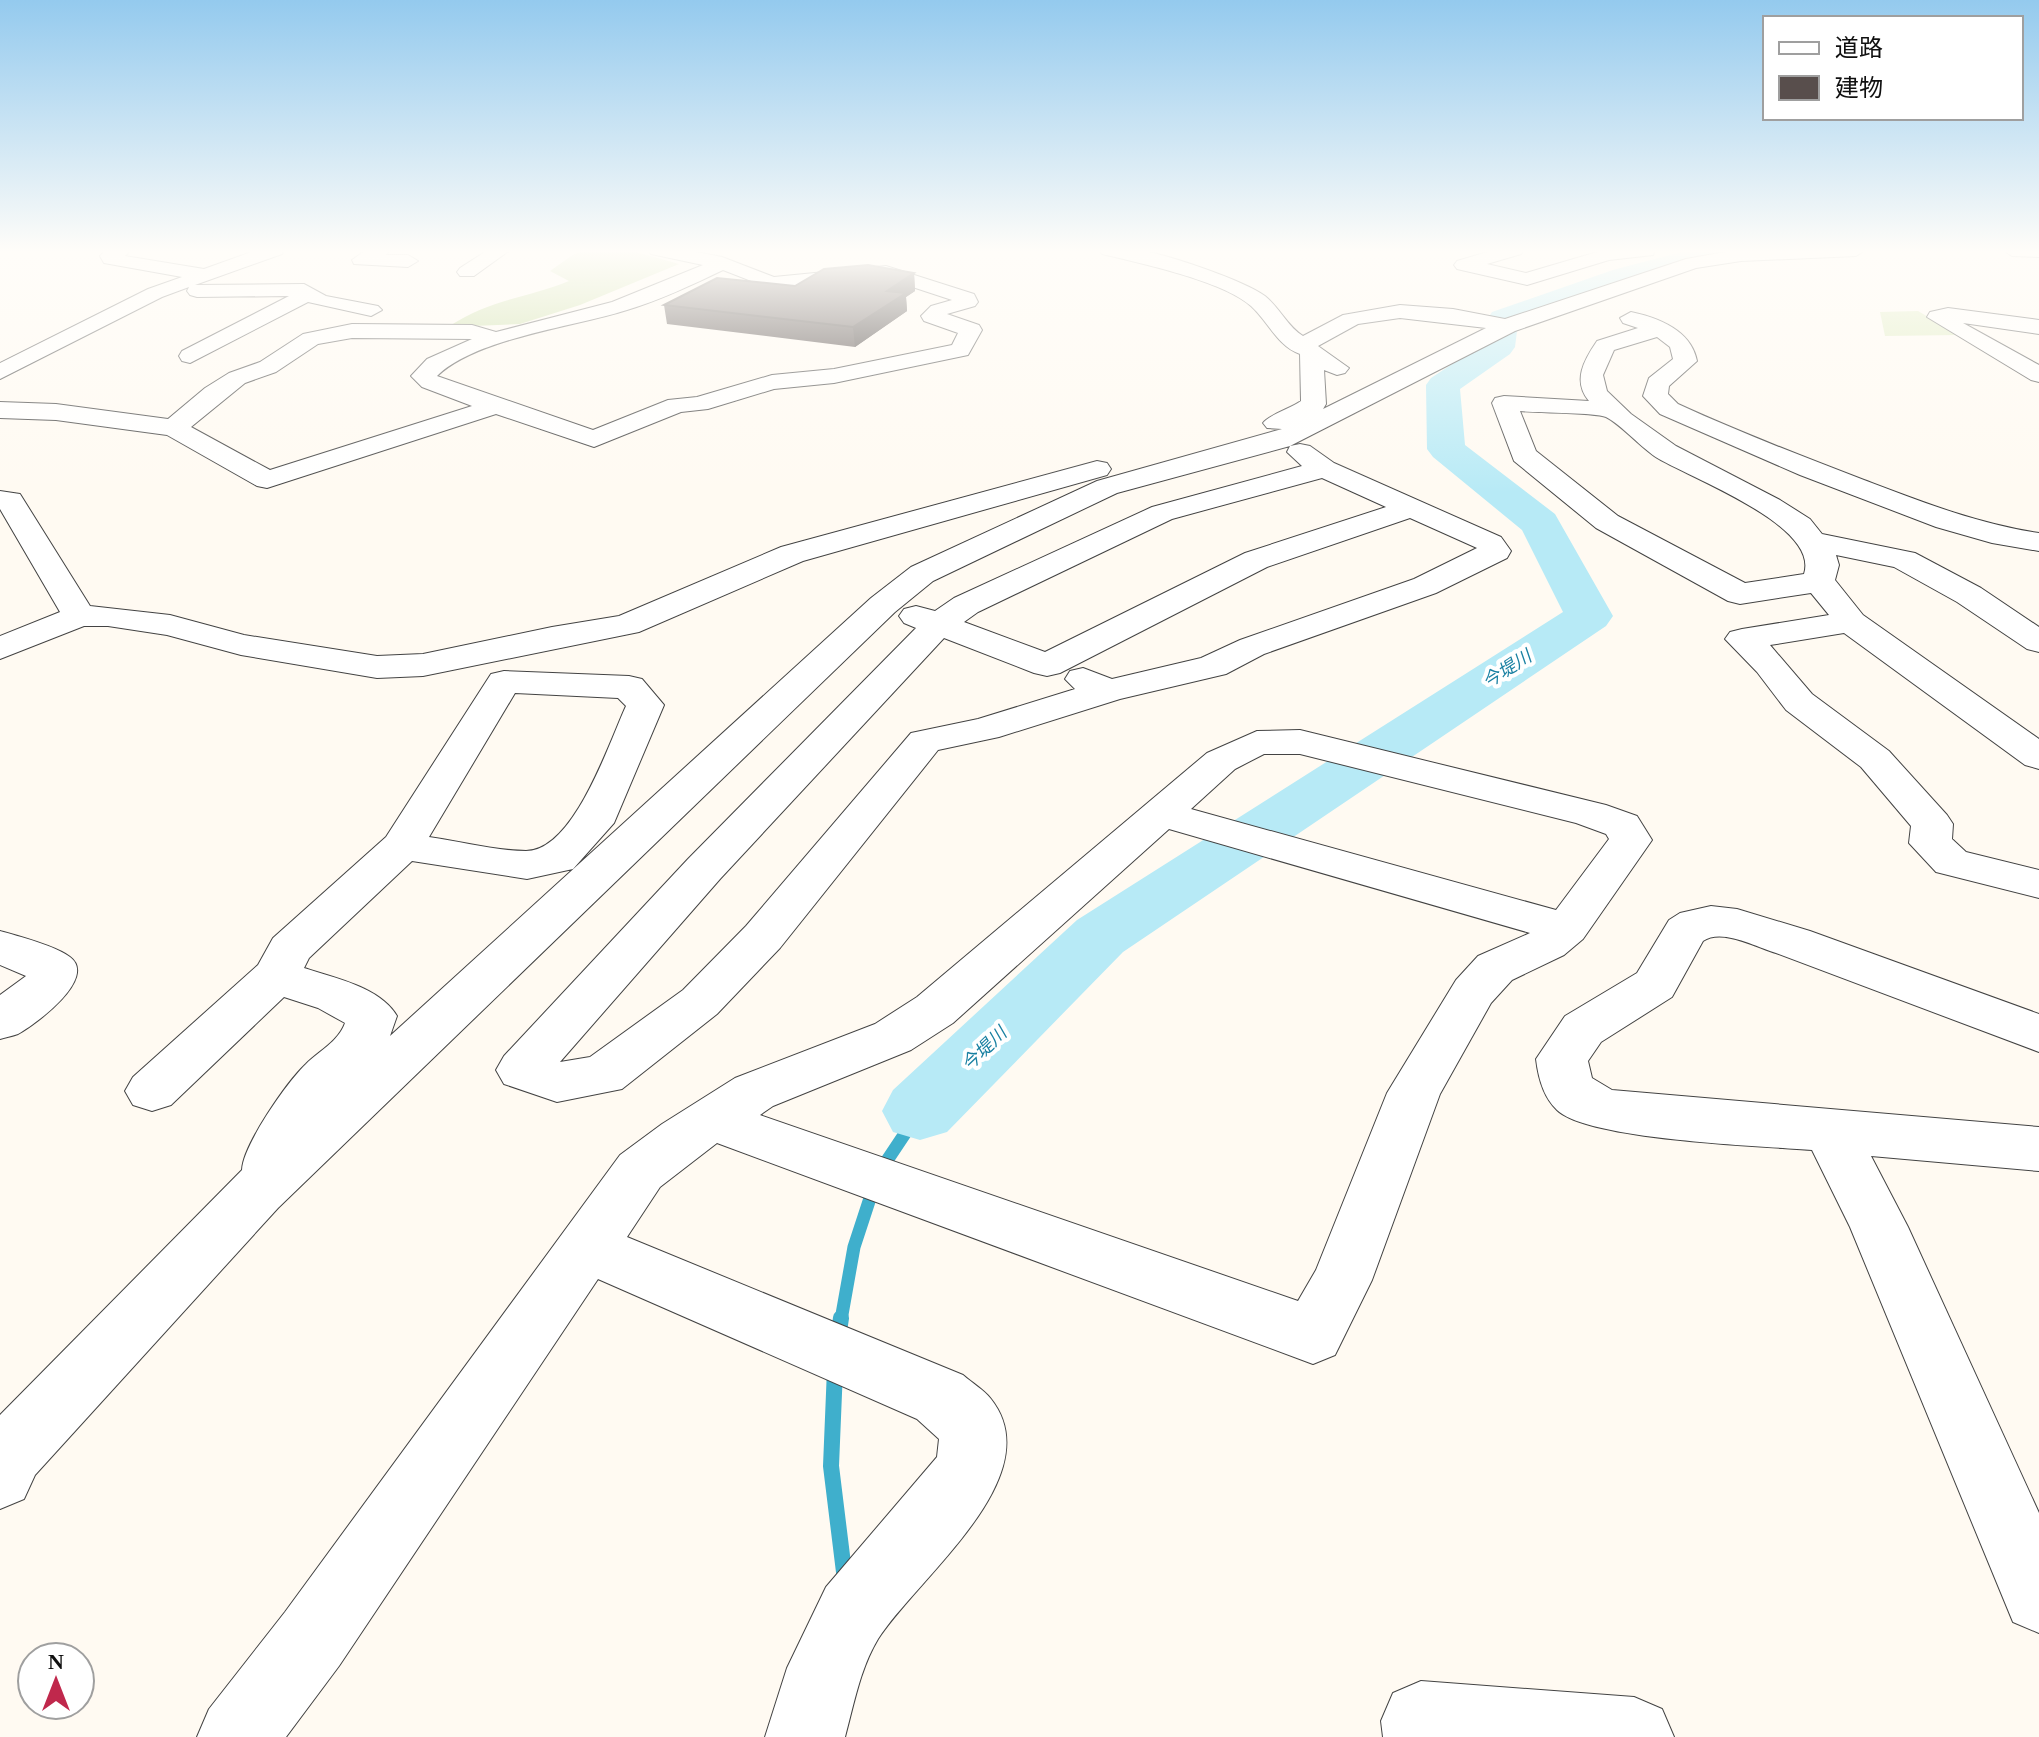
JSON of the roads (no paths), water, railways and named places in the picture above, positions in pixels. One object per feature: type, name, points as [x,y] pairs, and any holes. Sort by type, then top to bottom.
[{"type":"street","points":[[2,370],[79,331]]},
{"type":"street","points":[[190,356],[238,331]]},
{"type":"street","points":[[174,428],[214,393],[237,378],[268,367],[311,339],[352,331]]},
{"type":"street","points":[[359,331],[472,332],[494,338]]},
{"type":"street","points":[[526,331],[494,338],[431,367],[423,376],[430,382],[594,439],[677,405],[699,404],[772,382],[834,376],[960,350],[970,331]]},
{"type":"street","points":[[1283,331],[1307,350],[1378,390]]},
{"type":"street","points":[[1307,350],[1327,331]]},
{"type":"street","points":[[0,1475],[11,1452],[258,1191],[883,605],[922,574],[1107,487],[1281,440],[1497,331]]},
{"type":"street","points":[[1650,331],[1618,339],[1605,346],[1596,358],[1591,375],[1595,393],[1666,452],[1770,506],[1799,525],[1812,541],[1823,565],[1818,582]]},
{"type":"street","points":[[1661,331],[1680,343],[1686,356],[1685,361],[1657,383],[1655,396],[1669,409],[1793,463],[1941,519],[1983,532],[2039,542]]},
{"type":"street","points":[[1962,331],[2039,375]]},
{"type":"street","points":[[0,649],[79,616],[108,616],[170,625],[241,645],[377,667],[423,665],[552,637],[627,625],[792,554],[1293,418],[1314,404],[1307,350]]},
{"type":"street","points":[[1612,410],[1504,403],[1524,455],[1607,522],[1740,594],[1818,582],[1831,593],[1851,622],[2039,757]]},
{"type":"street","points":[[0,410],[56,412],[174,428],[267,480],[496,406]]},
{"type":"street","points":[[1281,440],[1324,469],[1490,543],[1496,551],[1425,586],[1252,647],[1213,666],[1108,691],[985,729],[925,741],[877,796],[859,825],[763,937],[700,1002],[603,1075],[557,1082],[522,1070],[704,869],[939,624],[966,605],[1162,513],[1324,469]]},
{"type":"street","points":[[0,500],[10,500],[79,616]]},
{"type":"street","points":[[1047,665],[1256,560],[1412,508]]},
{"type":"street","points":[[1812,541],[1904,560],[1969,595],[2039,642]]},
{"type":"street","points":[[883,605],[1047,665],[1108,691]]},
{"type":"street","points":[[1851,622],[1742,639],[1770,664],[1799,702],[1875,759],[1932,824],[1930,843],[1951,862],[2039,884]]},
{"type":"street","points":[[152,1091],[276,976],[290,949],[402,846],[504,682],[629,687],[645,705],[593,823],[558,859],[527,865],[402,846]]},
{"type":"street","points":[[237,1737],[312,1639],[640,1171],[681,1139],[754,1092],[893,1037],[935,1010],[1221,761],[1241,748],[1285,740],[1615,821],[1627,830],[1631,840],[1567,928],[1547,944],[1495,968],[1473,992],[1414,1093],[1342,1280],[1313,1335],[713,1120]]},
{"type":"street","points":[[1162,814],[1567,928]]},
{"type":"street","points":[[2039,1034],[1793,942],[1737,924],[1711,921],[1696,924],[1685,931],[1655,985],[1583,1029],[1562,1059],[1564,1080],[1572,1093],[1584,1103],[1612,1111],[1831,1133],[2039,1149]]},
{"type":"street","points":[[0,947],[54,969],[52,981],[0,1021]]},
{"type":"street","points":[[258,1191],[294,1115],[317,1085],[352,1057],[367,1035],[372,1016],[335,996],[276,976]]},
{"type":"street","points":[[1831,1133],[1879,1227],[2039,1596]]},
{"type":"street","points":[[587,1247],[940,1397],[968,1422],[974,1446],[966,1476],[907,1551],[852,1613],[825,1668],[805,1737]]},
{"type":"street","points":[[1423,1737],[1421,1721],[1634,1737]]},
{"type":"waterway","name":"今堤川","points":[[920,1111],[1100,936],[1589,616],[1540,523],[1446,449],[1443,385],[1499,347],[1501,331]]},
{"type":"waterway","points":[[882,1168],[920,1111]]},
{"type":"waterway","points":[[841,1320],[854,1247],[874,1186]]},
{"type":"waterway","points":[[838,1338],[841,1318]]},
{"type":"waterway","points":[[835,1369],[831,1466],[845,1580]]}]
